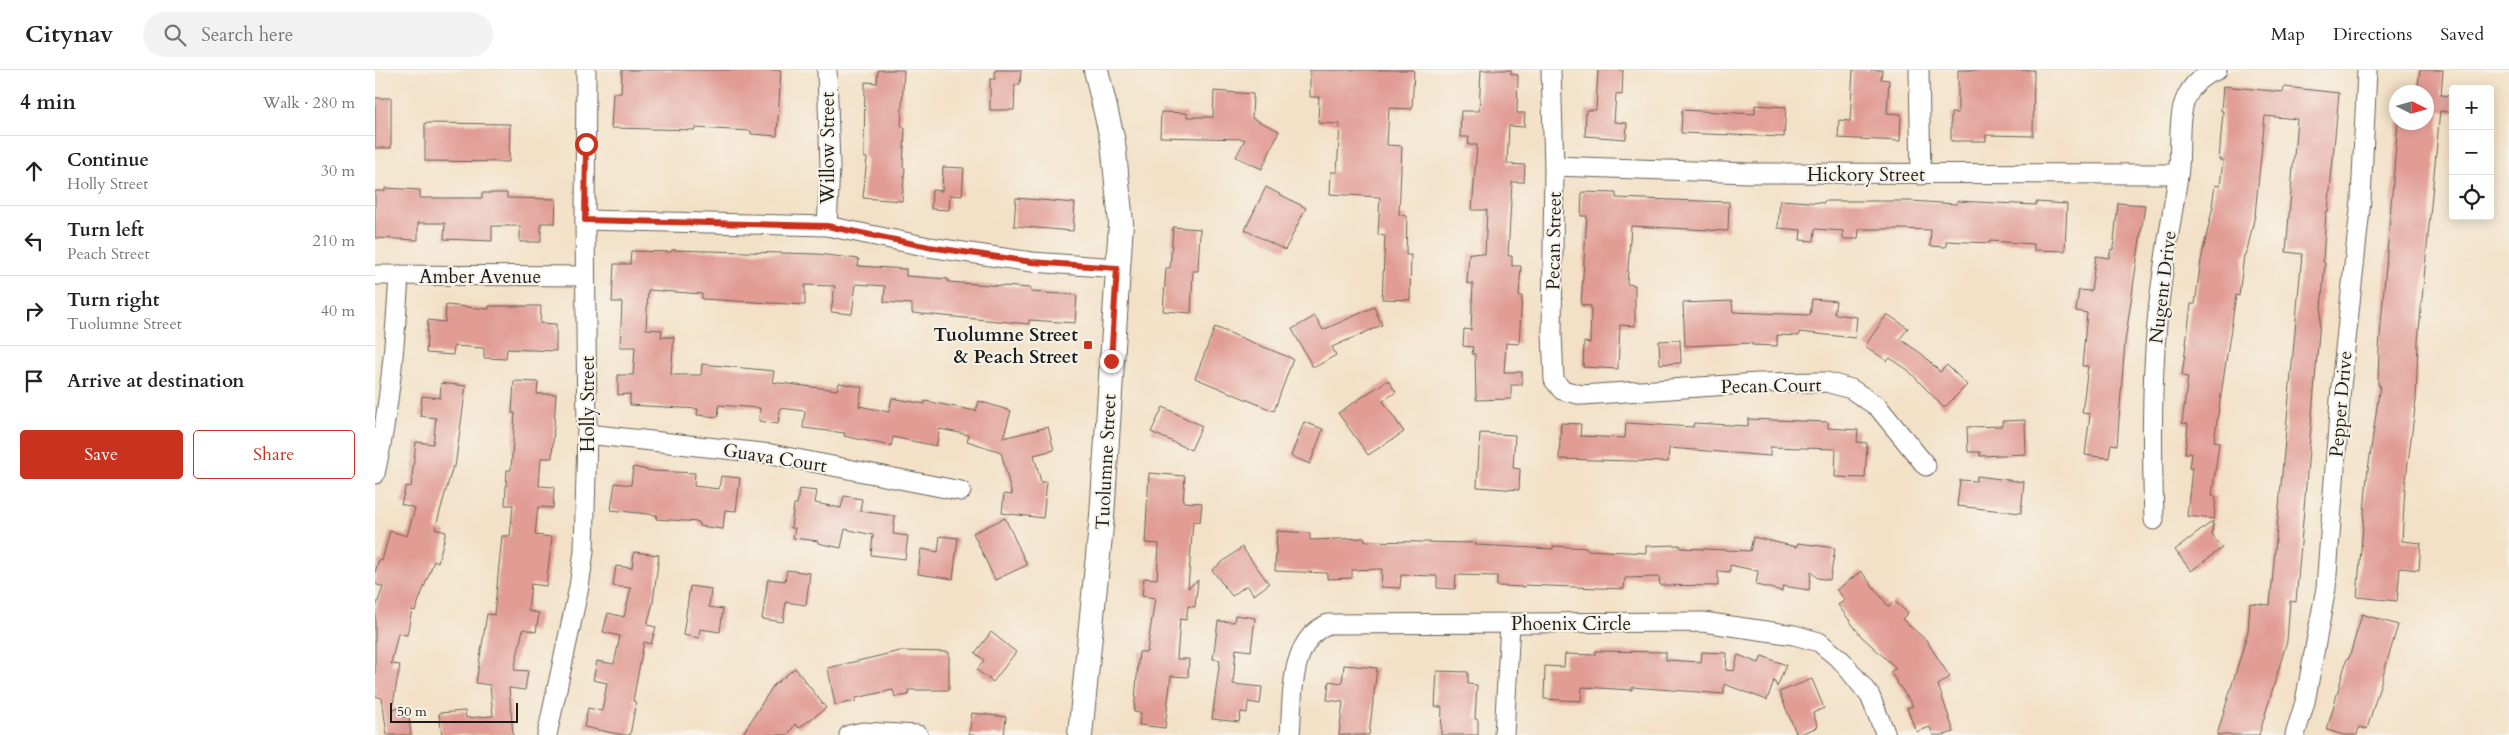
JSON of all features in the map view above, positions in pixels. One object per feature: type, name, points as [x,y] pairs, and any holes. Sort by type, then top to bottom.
[{"type":"main road","name":"Tuolumne Street","points":[[1081,735],[1102,516],[1121,223],[1118,177],[1113,142],[1096,70]]},
{"type":"street","name":"Holly Street","points":[[547,735],[581,578],[584,551],[587,434],[585,276],[586,70]]},
{"type":"street","name":"Willow Street","points":[[827,70],[830,167],[827,226]]},
{"type":"street","name":"Pecan Street","points":[[1551,70],[1554,166],[1551,333],[1555,380],[1562,390],[1581,394]]},
{"type":"street","points":[[1919,70],[1921,175]]},
{"type":"street","name":"Nugent Drive","points":[[2153,520],[2151,408],[2157,322],[2164,253],[2179,174],[2181,122],[2186,98],[2196,82],[2217,70]]},
{"type":"street","name":"Pepper Drive","points":[[2295,735],[2305,702],[2326,588],[2341,387],[2361,200],[2367,70]]},
{"type":"street","name":"Hickory Street","points":[[1554,166],[1749,173],[1921,175],[2179,174]]},
{"type":"street","points":[[585,220],[827,226],[929,247],[1032,262],[1117,268]]},
{"type":"street","name":"Amber Avenue","points":[[375,275],[585,276]]},
{"type":"street","points":[[375,474],[382,444],[393,364],[399,275]]},
{"type":"street","name":"Pecan Court","points":[[1581,394],[1758,383],[1826,382],[1851,389],[1878,407],[1926,466]]},
{"type":"street","name":"Guava Court","points":[[587,434],[771,454],[961,491]]},
{"type":"street","name":"Phoenix Circle","points":[[1290,735],[1295,673],[1305,641],[1318,628],[1328,624],[1703,622],[1795,635],[1819,642],[1842,661],[1870,696],[1886,735]]},
{"type":"street","points":[[1504,735],[1510,624]]},
{"type":"street","points":[[849,735],[863,732],[918,735]]},
{"type":"building","points":[[622,70],[781,70],[777,136],[751,134],[751,131],[695,128],[695,130],[611,128],[613,93],[621,93]]},
{"type":"building","points":[[878,70],[904,70],[901,127],[905,128],[903,167],[905,168],[902,201],[863,198],[867,158],[864,157],[865,82],[877,83]]},
{"type":"building","points":[[995,70],[1021,70],[1020,85],[1015,85],[1014,110],[990,110],[990,79],[995,79]]},
{"type":"building","points":[[1310,70],[1414,70],[1412,109],[1389,108],[1387,145],[1402,146],[1399,215],[1407,216],[1406,255],[1411,255],[1410,300],[1382,299],[1385,236],[1378,235],[1380,197],[1330,194],[1331,172],[1337,172],[1340,124],[1318,123],[1319,97],[1310,97]]},
{"type":"building","points":[[1481,70],[1511,70],[1511,74],[1518,75],[1517,113],[1525,113],[1524,127],[1509,126],[1507,164],[1525,165],[1524,182],[1512,182],[1508,256],[1512,256],[1512,266],[1521,266],[1519,296],[1522,296],[1519,344],[1506,343],[1504,372],[1522,372],[1522,385],[1511,385],[1511,399],[1476,400],[1475,354],[1472,354],[1473,347],[1463,346],[1464,329],[1471,330],[1473,284],[1467,283],[1469,253],[1485,254],[1487,210],[1472,210],[1477,145],[1468,145],[1469,137],[1460,137],[1461,111],[1479,111]]},
{"type":"building","points":[[1598,70],[1623,70],[1622,95],[1616,94],[1614,122],[1627,123],[1626,139],[1585,136],[1586,110],[1596,110]]},
{"type":"building","points":[[1853,70],[1882,70],[1881,79],[1889,80],[1887,113],[1901,114],[1900,141],[1838,138],[1839,120],[1850,121]]},
{"type":"building","points":[[1958,70],[2034,70],[2033,136],[1986,135],[1986,141],[1951,141],[1951,113],[1958,113]]},
{"type":"building","points":[[2420,70],[2443,70],[2441,95],[2449,96],[2449,112],[2440,111],[2418,341],[2416,400],[2405,486],[2402,541],[2421,543],[2419,570],[2400,568],[2397,601],[2357,597],[2367,477],[2380,385],[2378,385],[2379,348],[2397,130],[2434,130],[2434,85],[2418,85]]},
{"type":"building","points":[[2223,86],[2283,92],[2284,87],[2339,93],[2328,212],[2326,212],[2323,262],[2325,263],[2296,602],[2290,601],[2287,641],[2259,735],[2217,735],[2248,631],[2250,603],[2270,605],[2302,254],[2286,252],[2297,119],[2265,116],[2255,215],[2246,255],[2244,255],[2239,296],[2236,295],[2214,441],[2219,442],[2212,496],[2216,497],[2214,519],[2187,516],[2192,468],[2189,468],[2191,453],[2185,453],[2188,424],[2182,423],[2188,377],[2182,376],[2191,304],[2195,304],[2201,260],[2213,206],[2215,185],[2220,186],[2223,160],[2219,160]]},
{"type":"building","points":[[1214,91],[1253,94],[1252,118],[1279,131],[1262,169],[1236,157],[1245,139],[1160,137],[1161,112],[1187,113],[1187,117],[1213,117]]},
{"type":"building","points":[[375,98],[391,98],[391,148],[375,148]]},
{"type":"building","points":[[1755,105],[1786,107],[1784,137],[1681,133],[1682,110],[1755,114]]},
{"type":"building","points":[[425,123],[510,124],[509,162],[425,161]]},
{"type":"building","points":[[943,167],[964,168],[962,196],[950,195],[949,210],[931,209],[932,190],[942,191]]},
{"type":"building","points":[[1266,187],[1306,208],[1285,250],[1245,230]]},
{"type":"building","points":[[385,188],[420,190],[420,198],[482,198],[482,193],[507,193],[507,198],[556,199],[555,223],[541,223],[541,242],[520,242],[520,226],[492,226],[492,241],[444,239],[445,223],[418,223],[418,240],[375,238],[375,191],[385,191]]},
{"type":"building","points":[[1582,192],[1616,193],[1616,198],[1729,202],[1728,231],[1631,226],[1627,284],[1635,285],[1635,326],[1620,325],[1618,369],[1583,367],[1584,342],[1590,343],[1591,306],[1581,305],[1587,216],[1581,216]]},
{"type":"building","points":[[1016,198],[1075,203],[1073,231],[1014,226]]},
{"type":"building","points":[[1780,200],[1824,203],[1824,201],[1911,201],[1957,204],[1957,201],[2036,205],[2036,202],[2067,204],[2065,251],[2034,250],[2034,244],[1990,241],[1990,243],[1946,241],[1946,247],[1930,246],[1931,230],[1859,229],[1858,239],[1843,239],[1843,231],[1815,229],[1814,241],[1800,240],[1801,230],[1778,228]]},
{"type":"building","points":[[2118,203],[2145,205],[2125,342],[2117,445],[2111,444],[2109,458],[2085,455],[2090,414],[2082,413],[2088,366],[2082,366],[2087,313],[2076,311],[2079,290],[2091,291],[2096,256],[2109,258],[2111,249],[2113,250]]},
{"type":"building","points":[[1173,227],[1200,229],[1198,271],[1193,271],[1191,313],[1163,311],[1166,268],[1170,268]]},
{"type":"building","points":[[672,250],[818,254],[859,259],[858,266],[906,269],[906,276],[948,279],[948,282],[1031,288],[1031,292],[1077,295],[1075,323],[1029,320],[1029,324],[912,313],[912,304],[884,302],[885,286],[856,284],[852,314],[831,312],[835,286],[805,285],[805,305],[702,299],[702,294],[648,290],[646,329],[662,330],[661,337],[674,337],[671,375],[701,375],[702,364],[774,371],[772,382],[837,390],[839,383],[862,387],[859,406],[889,412],[892,398],[925,404],[925,401],[976,411],[979,401],[1011,411],[1003,438],[1048,427],[1054,450],[1034,455],[1041,482],[1047,482],[1043,518],[1002,513],[1004,494],[1012,495],[1001,452],[967,441],[969,435],[940,429],[936,446],[893,437],[891,446],[844,436],[845,433],[803,428],[805,411],[780,408],[778,424],[759,421],[760,408],[719,405],[718,417],[697,415],[698,409],[630,405],[630,394],[618,395],[618,375],[633,375],[635,347],[620,347],[622,302],[612,302],[614,264],[630,264],[631,251],[671,252]]},
{"type":"building","points":[[1812,299],[1836,301],[1834,314],[1857,317],[1855,338],[1799,332],[1799,336],[1777,335],[1777,346],[1752,345],[1752,343],[1685,346],[1683,303],[1732,301],[1733,312],[1810,315]]},
{"type":"building","points":[[446,305],[489,309],[489,306],[541,306],[540,323],[556,324],[556,351],[507,349],[506,359],[484,358],[484,348],[454,346],[453,355],[426,353],[428,320],[445,322]]},
{"type":"building","points":[[1374,307],[1382,325],[1332,347],[1336,355],[1317,366],[1312,366],[1292,329],[1315,316],[1323,330]]},
{"type":"building","points":[[1887,314],[1908,328],[1900,339],[1922,354],[1940,372],[1947,365],[1967,385],[1944,408],[1908,370],[1890,358],[1887,361],[1865,346]]},
{"type":"building","points":[[1215,327],[1293,359],[1274,411],[1195,378]]},
{"type":"building","points":[[1680,340],[1681,363],[1660,364],[1659,341]]},
{"type":"building","points":[[1388,380],[1396,392],[1383,401],[1404,432],[1368,455],[1338,413]]},
{"type":"building","points":[[514,381],[538,382],[537,394],[556,394],[552,458],[541,458],[539,486],[554,487],[553,508],[538,507],[535,535],[552,537],[546,586],[531,584],[528,611],[539,613],[536,632],[523,629],[514,670],[528,671],[525,690],[509,688],[513,735],[442,735],[439,713],[465,711],[466,718],[493,716],[490,685],[476,683],[487,614],[494,615],[502,536],[510,536],[513,505],[505,505],[507,470],[511,470],[515,413],[512,413]]},
{"type":"building","points":[[441,383],[466,386],[455,467],[453,466],[435,529],[446,532],[438,562],[434,561],[415,611],[412,610],[407,635],[398,633],[391,664],[400,665],[392,709],[402,708],[403,717],[409,716],[411,735],[387,735],[382,698],[375,696],[375,610],[383,587],[375,584],[375,572],[379,560],[382,561],[390,531],[407,536],[415,508],[401,504],[406,486],[411,487],[416,442],[433,444],[436,418],[420,416],[422,396],[440,398]]},
{"type":"building","points":[[1163,407],[1202,426],[1191,450],[1151,432]]},
{"type":"building","points":[[1748,419],[1828,422],[1828,428],[1858,430],[1857,442],[1867,443],[1865,478],[1835,477],[1836,449],[1770,447],[1770,456],[1669,448],[1668,462],[1559,459],[1561,423],[1581,424],[1580,436],[1625,438],[1626,423],[1693,427],[1694,423],[1748,426]]},
{"type":"building","points":[[2025,420],[2026,454],[1980,456],[1980,452],[1968,452],[1967,427],[2002,426],[2002,421]]},
{"type":"building","points":[[1304,422],[1323,429],[1310,464],[1291,456]]},
{"type":"building","points":[[1480,433],[1515,435],[1513,468],[1520,469],[1519,490],[1477,487]]},
{"type":"building","points":[[633,467],[653,471],[695,473],[694,486],[719,489],[721,476],[740,478],[736,511],[725,510],[723,529],[699,526],[699,522],[656,519],[657,515],[611,510],[615,483],[631,485]]},
{"type":"building","points":[[1149,473],[1185,476],[1183,502],[1202,503],[1200,522],[1193,521],[1188,588],[1198,580],[1195,607],[1188,606],[1186,620],[1180,619],[1177,659],[1189,659],[1188,677],[1171,676],[1165,728],[1139,725],[1141,713],[1134,712],[1139,652],[1147,652],[1155,598],[1142,596],[1144,578],[1157,579],[1159,544],[1145,543]]},
{"type":"building","points":[[1977,476],[2024,482],[2021,513],[1957,506],[1960,480],[1976,481]]},
{"type":"building","points":[[799,489],[817,491],[815,503],[841,508],[844,496],[862,499],[860,511],[895,516],[893,534],[908,536],[905,559],[871,555],[873,535],[845,529],[841,548],[818,543],[818,541],[793,538],[795,528],[791,528],[794,504],[797,504]]},
{"type":"building","points":[[1005,518],[1027,565],[995,580],[973,533]]},
{"type":"building","points":[[2213,521],[2212,535],[2222,548],[2191,571],[2175,550]]},
{"type":"building","points":[[1277,531],[1310,533],[1310,540],[1365,538],[1365,541],[1476,543],[1476,545],[1553,549],[1553,546],[1646,553],[1646,546],[1680,545],[1681,548],[1750,551],[1753,537],[1797,547],[1798,543],[1835,548],[1830,580],[1817,578],[1811,571],[1809,590],[1783,586],[1782,591],[1756,585],[1758,571],[1730,565],[1730,572],[1718,571],[1718,586],[1660,585],[1659,577],[1625,578],[1624,589],[1525,585],[1525,587],[1497,586],[1497,576],[1456,575],[1455,589],[1437,588],[1437,576],[1401,575],[1400,588],[1381,587],[1382,569],[1352,570],[1352,578],[1327,579],[1327,573],[1275,571]]},
{"type":"building","points":[[940,536],[958,538],[953,579],[918,574],[921,549],[938,552]]},
{"type":"building","points":[[1242,547],[1269,584],[1254,595],[1247,585],[1232,596],[1212,570]]},
{"type":"building","points":[[634,552],[659,555],[653,603],[647,625],[656,627],[651,644],[644,642],[633,701],[636,702],[630,735],[623,735],[584,727],[588,708],[602,711],[607,683],[593,680],[597,661],[614,664],[620,636],[603,632],[608,613],[624,617],[631,588],[613,586],[616,566],[632,568]]},
{"type":"building","points":[[787,570],[810,573],[806,605],[786,602],[783,622],[762,619],[768,579],[785,581]]},
{"type":"building","points":[[1861,571],[1889,607],[1894,601],[1908,613],[1902,619],[1926,640],[1950,677],[1938,685],[1954,732],[1944,735],[1933,735],[1930,727],[1916,732],[1907,708],[1913,706],[1890,672],[1896,668],[1861,636],[1838,605],[1845,600],[1837,590]]},
{"type":"building","points":[[690,586],[711,589],[709,607],[723,609],[720,632],[700,629],[699,638],[683,635]]},
{"type":"building","points":[[2362,614],[2398,625],[2367,729],[2359,727],[2357,735],[2344,735],[2327,730],[2347,658],[2349,658]]},
{"type":"building","points":[[1235,615],[1255,618],[1251,651],[1236,649],[1233,684],[1262,687],[1260,704],[1248,702],[1247,713],[1241,712],[1239,722],[1212,719],[1220,660],[1213,659],[1218,621],[1234,622]]},
{"type":"building","points":[[991,632],[1016,652],[993,682],[977,670],[984,660],[975,653]]},
{"type":"building","points":[[900,651],[949,652],[949,690],[908,690],[909,695],[895,697],[893,690],[856,698],[856,701],[835,705],[828,668]]},
{"type":"building","points":[[1595,651],[1666,652],[1666,660],[1701,662],[1702,652],[1727,653],[1726,670],[1734,671],[1738,655],[1759,663],[1762,656],[1786,665],[1777,687],[1774,680],[1767,700],[1724,684],[1724,694],[1632,687],[1632,690],[1582,687],[1581,701],[1544,699],[1545,666],[1564,667],[1565,654],[1595,655]]},
{"type":"building","points":[[1344,665],[1377,668],[1369,735],[1339,735],[1343,702],[1327,700],[1329,681],[1342,683]]},
{"type":"building","points":[[795,668],[826,708],[799,728],[795,724],[788,735],[742,735],[773,686]]},
{"type":"building","points":[[1437,671],[1468,672],[1468,684],[1477,685],[1475,719],[1478,720],[1478,735],[1441,735],[1442,707],[1435,707]]},
{"type":"building","points":[[1812,679],[1824,708],[1813,713],[1818,727],[1797,735],[1779,692]]},
{"type":"building","points":[[972,713],[1006,717],[1004,735],[969,735]]},
{"type":"place","name":"Tuolumne Street & Peach Street","points":[[1088,345]]},
{"type":"route","points":[[586,144],[585,220],[744,222],[827,226],[929,247],[1032,262],[1117,268],[1111,361]]}]
